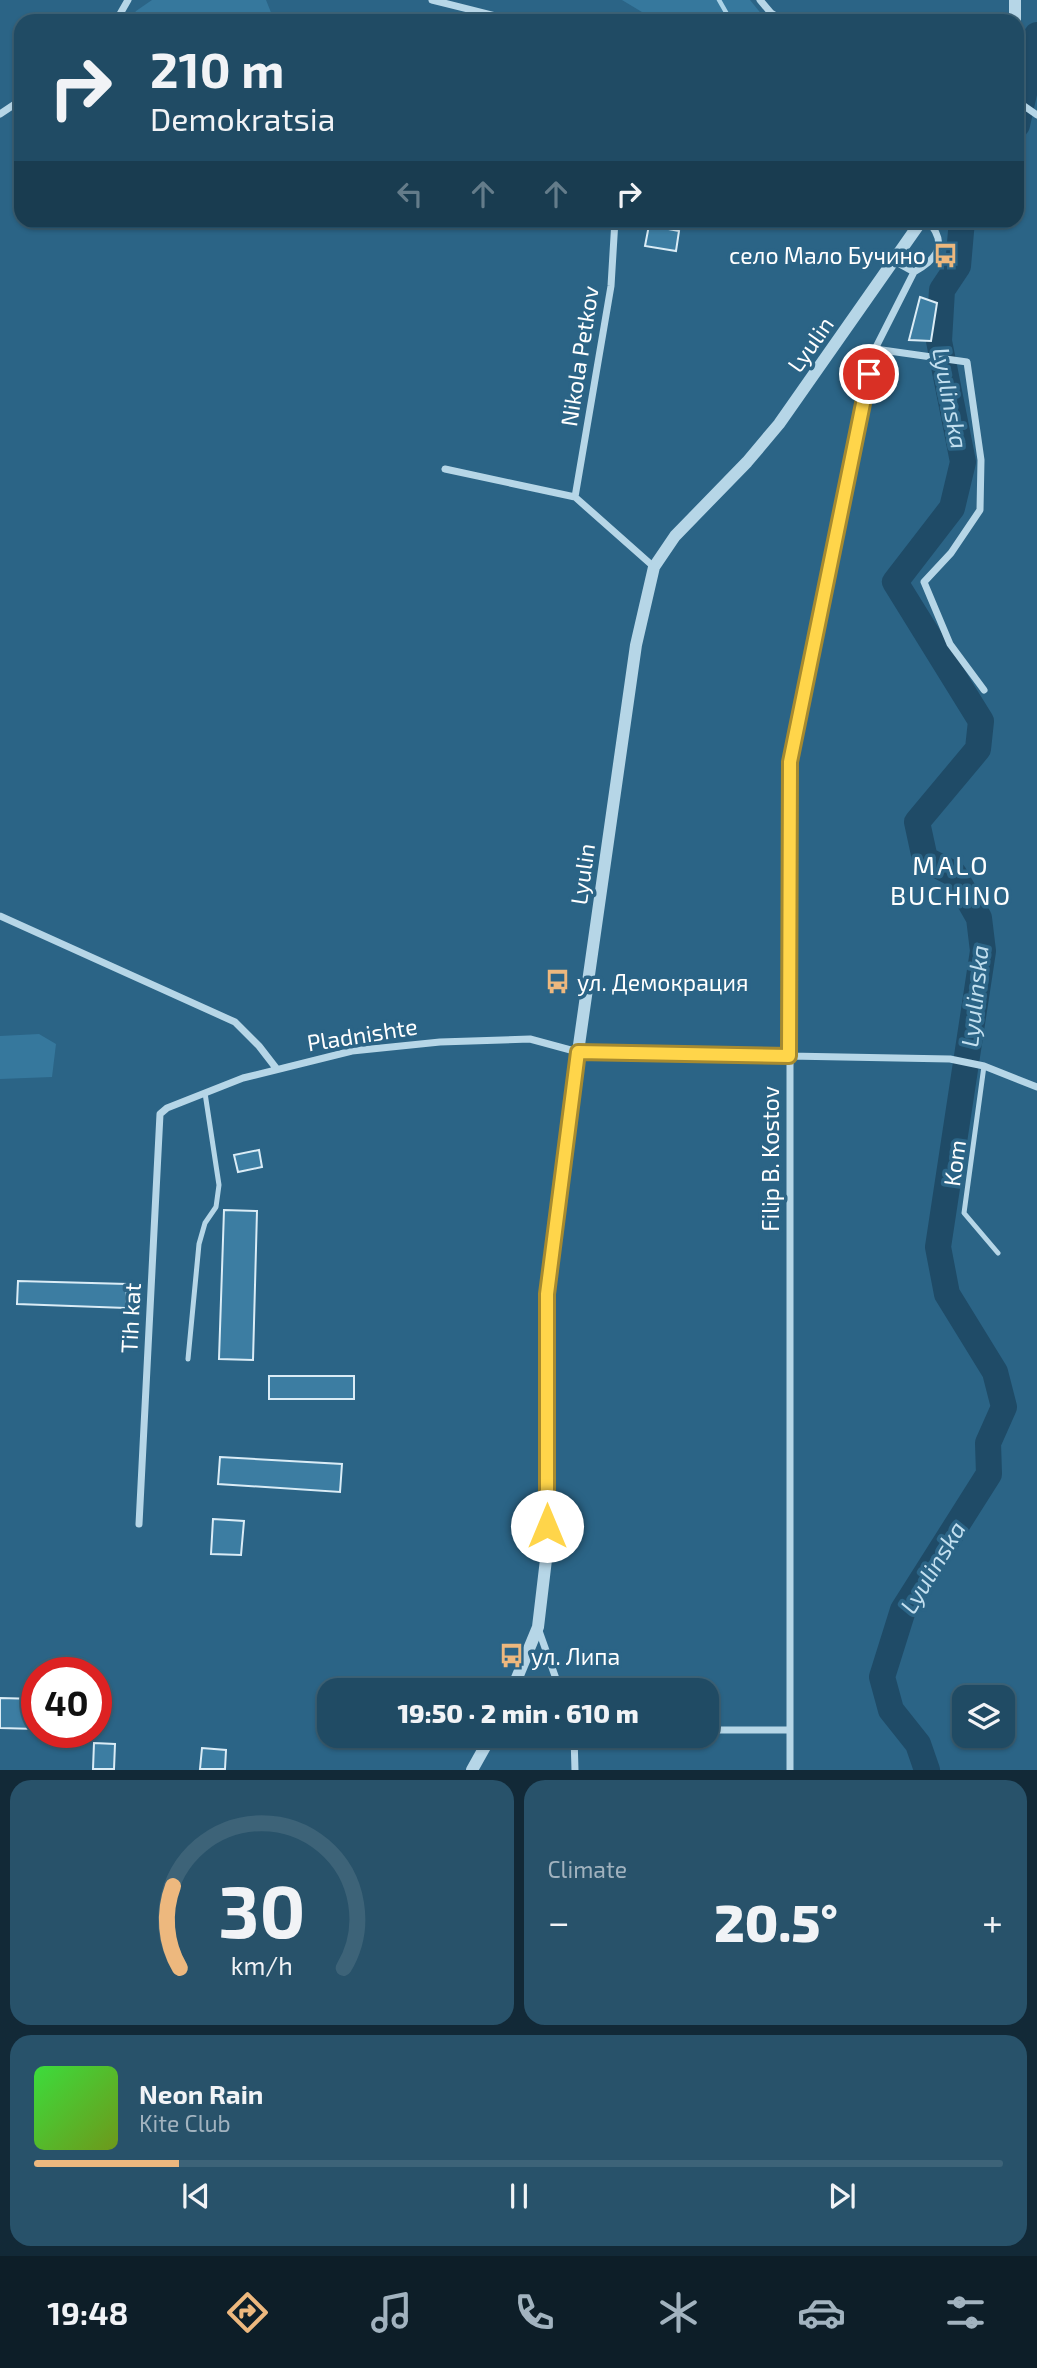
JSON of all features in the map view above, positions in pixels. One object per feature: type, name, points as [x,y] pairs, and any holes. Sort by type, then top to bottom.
[{"type":"street","points":[[432,0],[488,14]]},
{"type":"street","points":[[761,0],[773,14]]},
{"type":"street","name":"Nikola Petkov","points":[[575,497],[611,286],[615,228]]},
{"type":"street","name":"Lyulin","points":[[517,1678],[538,1627],[547,1551],[547,1294],[578,1052],[636,645],[654,567],[675,536],[747,462],[779,424],[919,228]]},
{"type":"street","name":"Filip B. Kostov","points":[[790,1769],[790,762],[875,349],[914,272],[928,264],[940,246],[938,233],[933,228]]},
{"type":"street","points":[[894,261],[914,272]]},
{"type":"street","points":[[875,349],[967,362],[981,460],[980,510],[951,553],[924,582],[950,644],[984,690]]},
{"type":"street","points":[[445,469],[575,497],[654,567]]},
{"type":"street","points":[[0,916],[235,1022],[276,1068]]},
{"type":"street","name":"Pladnishte","points":[[160,1114],[167,1108],[276,1068],[352,1051],[440,1042],[530,1038],[578,1052],[950,1059],[985,1066],[1037,1087]]},
{"type":"street","name":"Tih kat","points":[[139,1524],[160,1114]]},
{"type":"street","points":[[538,1627],[556,1678]]},
{"type":"street","points":[[719,1730],[789,1730]]},
{"type":"street","points":[[472,1769],[484,1748]]},
{"type":"street","points":[[574,1748],[575,1769]]},
{"type":"lane","name":"Kom","points":[[985,1066],[964,1213],[998,1253]]},
{"type":"lane","points":[[188,1359],[199,1244],[205,1223],[216,1207],[219,1185],[205,1093]]},
{"type":"shaded area","points":[[152,0],[266,0],[272,14],[134,14]]},
{"type":"shaded area","points":[[622,0],[750,0],[761,14],[645,14]]},
{"type":"shaded area","points":[[39,1034],[56,1044],[52,1077],[0,1079],[0,1036]]},
{"type":"building","points":[[648,228],[679,231],[676,251],[645,246]]},
{"type":"building","points":[[920,297],[937,303],[931,341],[909,340]]},
{"type":"building","points":[[259,1150],[262,1167],[238,1172],[234,1155]]},
{"type":"building","points":[[224,1210],[257,1211],[253,1360],[219,1359]]},
{"type":"building","points":[[18,1281],[127,1284],[126,1308],[17,1304]]},
{"type":"building","points":[[269,1376],[354,1376],[354,1399],[269,1399]]},
{"type":"building","points":[[220,1457],[342,1464],[340,1492],[218,1484]]},
{"type":"building","points":[[213,1519],[244,1521],[241,1555],[211,1554]]},
{"type":"building","points":[[0,1698],[21,1699],[21,1729],[0,1728]]},
{"type":"building","points":[[112,1744],[115,1744],[114,1769],[93,1769],[94,1748],[112,1748]]},
{"type":"building","points":[[202,1748],[226,1750],[225,1769],[200,1769]]},
{"type":"waterway","points":[[719,0],[727,14]]},
{"type":"waterway","name":"Lyulinska","points":[[1024,94],[1037,35]]},
{"type":"waterway","name":"Lyulinska","points":[[927,1770],[918,1744],[891,1710],[882,1677],[903,1610],[989,1474],[988,1443],[1004,1407],[995,1372],[947,1294],[938,1247],[983,951],[979,918],[954,874],[925,859],[917,822],[978,749],[981,721],[895,582],[952,508],[963,462],[939,341],[942,290],[958,266],[961,228]]},
{"type":"place","name":"село Мало Бучино","points":[[946,255]]},
{"type":"place","name":"ул. Демокрация","points":[[557,982]]},
{"type":"place","name":"ул. Липа","points":[[511,1656]]},
{"type":"district","name":"MALO BUCHINO","points":[[951,879]]},
{"type":"route","points":[[547,1526],[547,1294],[578,1052],[789,1056],[790,762],[869,374]]}]
